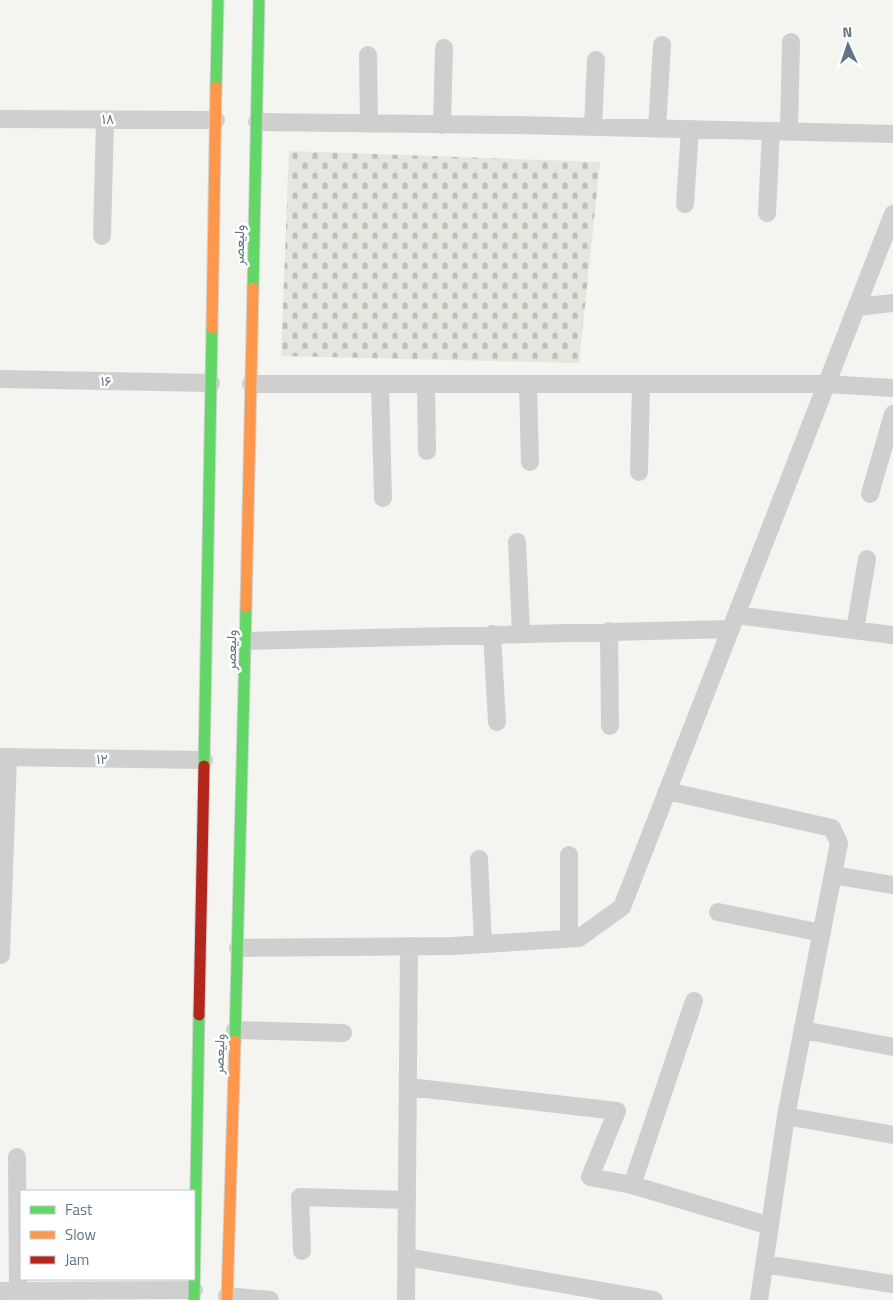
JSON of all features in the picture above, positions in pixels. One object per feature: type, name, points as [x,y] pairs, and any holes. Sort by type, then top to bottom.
[{"type":"main road","name":"ولیعصر","points":[[195,1274],[201,1145],[204,760],[218,0]]},
{"type":"main road","name":"ولیعصر","points":[[227,1298],[227,1146],[235,1030],[238,948],[259,0]]},
{"type":"main road","name":"ولیعصر","points":[[194,1295],[195,1280]]},
{"type":"street","points":[[767,214],[791,42]]},
{"type":"street","points":[[656,128],[662,45]]},
{"type":"street","points":[[442,124],[444,48]]},
{"type":"street","points":[[368,54],[369,124]]},
{"type":"street","points":[[593,127],[596,60]]},
{"type":"street","name":"۱۸","points":[[0,119],[216,120]]},
{"type":"street","points":[[102,236],[105,119]]},
{"type":"street","points":[[257,122],[656,128],[893,134]]},
{"type":"street","points":[[685,204],[690,129]]},
{"type":"street","points":[[238,948],[483,944],[579,938],[622,907],[893,214]]},
{"type":"street","points":[[857,307],[893,304]]},
{"type":"street","name":"۱۶","points":[[0,379],[211,383]]},
{"type":"street","points":[[251,384],[826,384],[893,388]]},
{"type":"street","points":[[380,384],[383,498]]},
{"type":"street","points":[[426,385],[427,451]]},
{"type":"street","points":[[528,385],[530,462]]},
{"type":"street","points":[[639,472],[641,385]]},
{"type":"street","points":[[870,494],[893,414]]},
{"type":"street","points":[[517,542],[521,634]]},
{"type":"street","points":[[855,630],[867,559]]},
{"type":"street","points":[[246,641],[609,632],[733,622],[855,630],[893,635]]},
{"type":"street","points":[[609,632],[610,726]]},
{"type":"street","points":[[492,634],[497,722]]},
{"type":"street","points":[[1,955],[4,757]]},
{"type":"street","name":"۱۲","points":[[4,757],[204,760]]},
{"type":"street","points":[[667,791],[832,828],[839,843],[786,1116],[758,1300]]},
{"type":"street","points":[[569,855],[569,939]]},
{"type":"street","points":[[479,859],[483,944]]},
{"type":"street","points":[[833,875],[893,885]]},
{"type":"street","points":[[718,912],[822,933]]},
{"type":"street","points":[[406,1300],[409,946]]},
{"type":"street","points":[[632,1185],[694,1001]]},
{"type":"street","points":[[235,1030],[344,1033]]},
{"type":"street","points":[[803,1030],[893,1047]]},
{"type":"street","points":[[409,1087],[617,1111],[590,1177],[632,1185],[770,1226]]},
{"type":"street","points":[[786,1116],[893,1135]]},
{"type":"street","points":[[17,1157],[18,1291]]},
{"type":"street","points":[[302,1251],[300,1197],[407,1200]]},
{"type":"street","points":[[407,1258],[654,1300]]},
{"type":"street","points":[[764,1264],[893,1284]]},
{"type":"street","points":[[0,1291],[194,1295]]},
{"type":"street","points":[[227,1298],[270,1300]]},
{"type":"green space","points":[[289,151],[600,162],[579,363],[281,356]]},
{"type":"traffic: fast","points":[[216,87],[218,0]]},
{"type":"traffic: fast","points":[[253,288],[259,0]]},
{"type":"traffic: fast","points":[[204,766],[212,328]]},
{"type":"traffic: fast","points":[[235,1041],[246,607]]},
{"type":"traffic: fast","points":[[195,1243],[199,1015]]},
{"type":"traffic: fast","points":[[194,1280],[194,1300]]},
{"type":"traffic: slow","points":[[212,328],[216,87]]},
{"type":"traffic: slow","points":[[246,607],[253,288]]},
{"type":"traffic: slow","points":[[227,1300],[235,1041]]},
{"type":"traffic: jam","points":[[199,1015],[204,766]]}]
